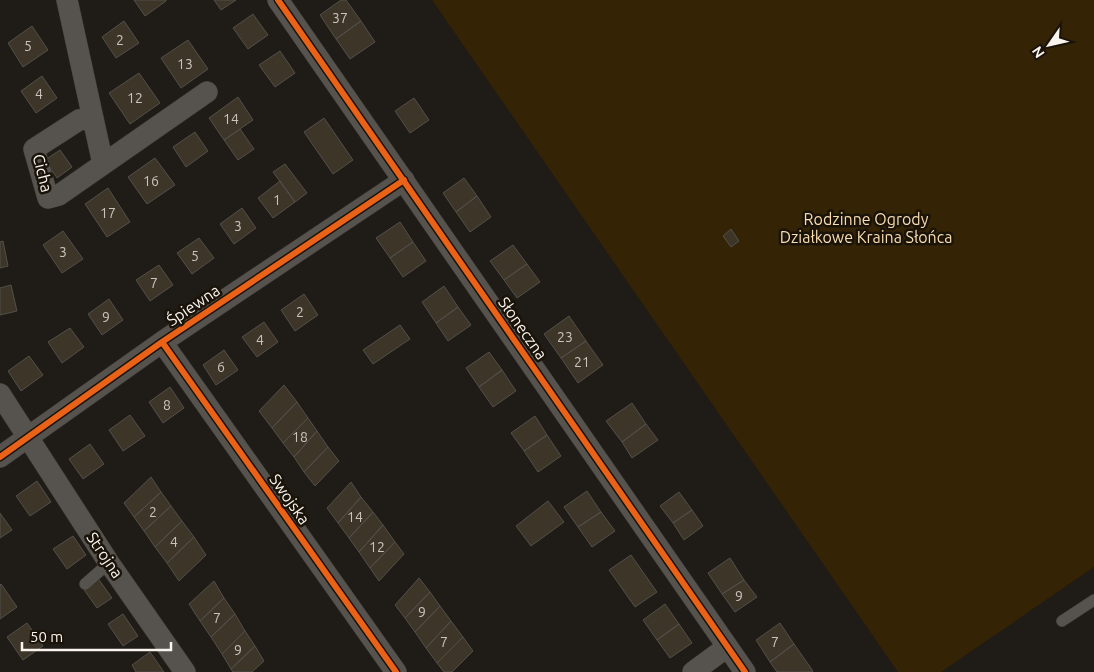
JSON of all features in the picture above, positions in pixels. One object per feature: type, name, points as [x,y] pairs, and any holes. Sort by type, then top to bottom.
[{"type":"street","points":[[66,0],[103,164]]},
{"type":"street","name":"Słoneczna","points":[[278,0],[745,672]]},
{"type":"street","name":"Cicha","points":[[93,118],[79,120],[34,149],[48,198],[59,195],[207,92]]},
{"type":"street","name":"Śpiewna","points":[[0,456],[162,342],[404,180]]},
{"type":"street","name":"Swojska","points":[[162,342],[396,672]]},
{"type":"street","name":"Strojna","points":[[0,394],[109,563],[186,672]]},
{"type":"street","points":[[693,672],[727,647]]},
{"type":"lane","points":[[85,584],[109,563]]},
{"type":"lane","points":[[1062,621],[1094,600]]},
{"type":"green space","name":"Rodzinne Ogrody Działkowe Kraina Słońca","points":[[432,0],[1094,0],[1094,567],[941,672],[898,672]]},
{"type":"building","points":[[134,0],[166,0],[166,1],[145,16]]},
{"type":"building","points":[[214,0],[236,0],[221,10]]},
{"type":"building","points":[[341,0],[346,0],[361,21],[336,39],[320,15]]},
{"type":"building","points":[[253,14],[268,35],[248,49],[233,28]]},
{"type":"building","points":[[124,21],[139,43],[116,58],[102,37]]},
{"type":"building","points":[[361,21],[375,42],[350,59],[336,39]]},
{"type":"building","points":[[32,26],[48,50],[23,67],[8,43]]},
{"type":"building","points":[[188,40],[208,69],[181,88],[161,58]]},
{"type":"building","points":[[280,51],[295,73],[275,87],[259,65]]},
{"type":"building","points":[[139,73],[160,103],[130,124],[109,93]]},
{"type":"building","points":[[42,76],[57,98],[36,113],[21,91]]},
{"type":"building","points":[[238,97],[253,120],[224,140],[209,118]]},
{"type":"building","points":[[414,98],[429,120],[410,133],[395,111]]},
{"type":"building","points":[[324,118],[353,160],[333,174],[304,132]]},
{"type":"building","points":[[240,129],[254,149],[238,160],[224,140]]},
{"type":"building","points":[[195,132],[208,151],[186,167],[173,147]]},
{"type":"building","points":[[60,150],[72,167],[57,178],[45,160]]},
{"type":"building","points":[[155,158],[175,185],[147,204],[128,177]]},
{"type":"building","points":[[285,164],[307,193],[295,202],[273,172]]},
{"type":"building","points":[[464,178],[477,196],[456,212],[443,193]]},
{"type":"building","points":[[280,181],[295,202],[273,218],[258,198]]},
{"type":"building","points":[[108,188],[130,222],[107,237],[85,204]]},
{"type":"building","points":[[477,196],[491,217],[470,232],[456,212]]},
{"type":"building","points":[[242,208],[256,228],[234,244],[220,224]]},
{"type":"building","points":[[400,222],[413,242],[390,258],[376,238]]},
{"type":"building","points":[[731,229],[739,241],[731,247],[723,236]]},
{"type":"building","points":[[63,231],[83,259],[62,273],[43,245]]},
{"type":"building","points":[[199,238],[214,258],[192,274],[177,253]]},
{"type":"building","points":[[3,241],[8,266],[0,268],[0,242]]},
{"type":"building","points":[[413,242],[426,261],[403,277],[390,258]]},
{"type":"building","points":[[513,245],[527,264],[504,280],[490,261]]},
{"type":"building","points":[[527,264],[540,282],[517,298],[504,280]]},
{"type":"building","points":[[159,265],[173,285],[150,301],[136,280]]},
{"type":"building","points":[[11,285],[17,311],[0,315],[0,288]]},
{"type":"building","points":[[444,286],[458,307],[436,323],[422,302]]},
{"type":"building","points":[[304,294],[318,315],[295,331],[281,310]]},
{"type":"building","points":[[109,299],[123,320],[102,335],[88,314]]},
{"type":"building","points":[[458,307],[471,325],[448,341],[436,323]]},
{"type":"building","points":[[569,316],[586,341],[561,358],[544,334]]},
{"type":"building","points":[[264,322],[278,342],[257,357],[242,337]]},
{"type":"building","points":[[400,325],[410,339],[373,364],[363,350]]},
{"type":"building","points":[[70,328],[84,347],[62,363],[48,342]]},
{"type":"building","points":[[586,341],[603,365],[578,383],[561,358]]},
{"type":"building","points":[[224,350],[238,370],[216,385],[203,365]]},
{"type":"building","points":[[489,352],[502,370],[479,387],[466,368]]},
{"type":"building","points":[[29,356],[43,375],[21,391],[8,371]]},
{"type":"building","points":[[502,370],[516,391],[493,407],[479,387]]},
{"type":"building","points":[[284,385],[297,402],[272,428],[259,411]]},
{"type":"building","points":[[170,387],[184,408],[163,423],[149,402]]},
{"type":"building","points":[[297,402],[308,418],[283,443],[272,428]]},
{"type":"building","points":[[632,403],[646,424],[622,442],[606,421]]},
{"type":"building","points":[[130,415],[145,436],[123,451],[109,430]]},
{"type":"building","points":[[535,416],[547,435],[524,451],[511,433]]},
{"type":"building","points":[[308,418],[317,431],[294,457],[283,443]]},
{"type":"building","points":[[646,424],[658,440],[632,458],[622,442]]},
{"type":"building","points":[[317,431],[328,447],[304,472],[294,457]]},
{"type":"building","points":[[547,435],[561,456],[538,472],[524,451]]},
{"type":"building","points":[[90,444],[104,464],[83,479],[69,459]]},
{"type":"building","points":[[328,447],[339,461],[315,486],[304,472]]},
{"type":"building","points":[[151,477],[161,492],[134,517],[124,503]]},
{"type":"building","points":[[37,481],[51,502],[30,516],[16,496]]},
{"type":"building","points":[[351,482],[361,497],[338,523],[327,508]]},
{"type":"building","points":[[587,491],[601,512],[578,527],[564,507]]},
{"type":"building","points":[[161,492],[171,506],[144,531],[134,517]]},
{"type":"building","points":[[679,492],[692,510],[673,523],[660,506]]},
{"type":"building","points":[[361,497],[373,512],[349,538],[338,523]]},
{"type":"building","points":[[548,501],[564,522],[531,546],[516,526]]},
{"type":"building","points":[[171,506],[182,521],[155,547],[144,531]]},
{"type":"building","points":[[692,510],[703,526],[684,540],[673,523]]},
{"type":"building","points":[[373,512],[383,525],[359,552],[349,538]]},
{"type":"building","points":[[601,512],[615,531],[592,547],[578,527]]},
{"type":"building","points":[[0,513],[12,530],[0,538]]},
{"type":"building","points":[[182,521],[194,537],[167,563],[155,547]]},
{"type":"building","points":[[383,525],[395,542],[370,568],[359,552]]},
{"type":"building","points":[[73,536],[86,555],[67,569],[53,549]]},
{"type":"building","points":[[194,537],[206,555],[179,581],[167,563]]},
{"type":"building","points":[[395,542],[404,554],[379,581],[370,568]]},
{"type":"building","points":[[631,555],[657,592],[635,607],[609,570]]},
{"type":"building","points":[[730,558],[744,580],[722,594],[708,573]]},
{"type":"building","points":[[97,577],[112,598],[97,608],[82,587]]},
{"type":"building","points":[[419,578],[430,592],[405,618],[395,605]]},
{"type":"building","points":[[744,580],[757,597],[735,612],[722,594]]},
{"type":"building","points":[[214,581],[224,598],[200,621],[189,604]]},
{"type":"building","points":[[0,585],[17,607],[0,619]]},
{"type":"building","points":[[430,592],[440,606],[415,632],[405,618]]},
{"type":"building","points":[[224,598],[235,614],[211,637],[200,621]]},
{"type":"building","points":[[665,604],[679,624],[657,640],[643,620]]},
{"type":"building","points":[[440,606],[451,621],[426,648],[415,632]]},
{"type":"building","points":[[123,614],[138,636],[123,646],[108,624]]},
{"type":"building","points":[[235,614],[245,631],[222,654],[211,637]]},
{"type":"building","points":[[451,621],[463,637],[437,663],[426,648]]},
{"type":"building","points":[[27,623],[43,646],[23,660],[7,637]]},
{"type":"building","points":[[780,623],[794,644],[770,662],[756,640]]},
{"type":"building","points":[[679,624],[692,643],[670,658],[657,640]]},
{"type":"building","points":[[245,631],[255,646],[231,669],[222,654]]},
{"type":"building","points":[[463,637],[473,651],[452,672],[444,672],[437,663]]},
{"type":"building","points":[[794,644],[812,672],[777,672],[770,662]]},
{"type":"building","points":[[255,646],[264,661],[252,672],[233,672],[231,669]]},
{"type":"building","points":[[150,652],[164,672],[136,672],[132,665]]},
{"type":"cycle path","points":[[278,0],[745,672]]},
{"type":"cycle path","points":[[0,457],[162,342],[404,180]]},
{"type":"cycle path","points":[[162,342],[396,672]]}]
